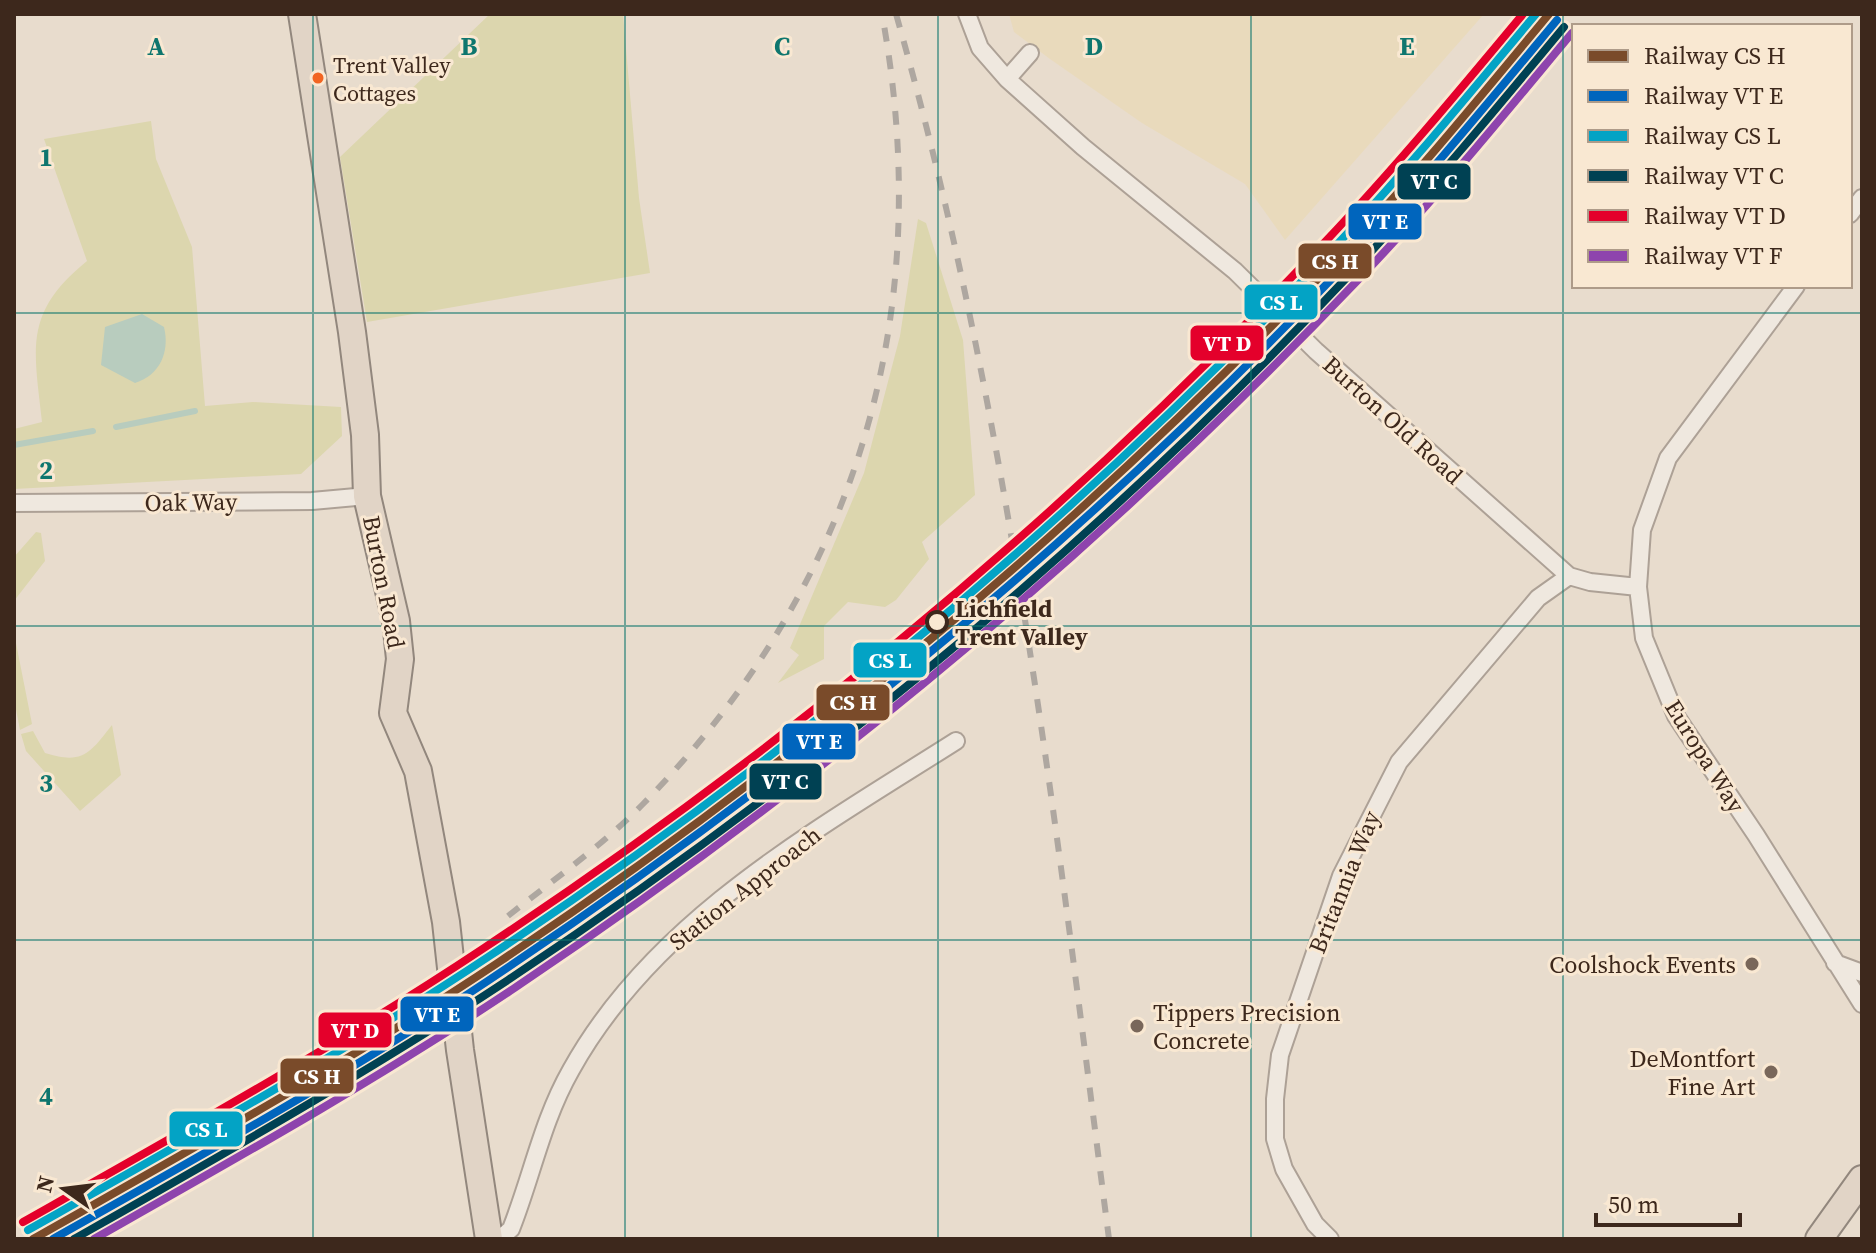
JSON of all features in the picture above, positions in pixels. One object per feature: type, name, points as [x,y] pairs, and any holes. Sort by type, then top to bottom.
[{"type":"highway","name":"Burton Road","points":[[302,14],[352,332],[365,435],[367,496],[396,621],[400,659],[393,713],[418,771],[446,922],[460,1050],[489,1238]]},
{"type":"highway","points":[[1820,1239],[1862,1179]]},
{"type":"highway","points":[[1820,1239],[1862,1195]]},
{"type":"street","name":"Burton Old Road","points":[[967,14],[980,48],[1007,79],[1083,147],[1235,271],[1316,351],[1569,576]]},
{"type":"street","points":[[1007,79],[1030,53]]},
{"type":"street","name":"Europa Way","points":[[1795,288],[1668,458],[1642,530],[1638,587],[1644,638],[1676,716],[1756,835],[1862,1004]]},
{"type":"street","name":"Oak Way","points":[[14,503],[312,501],[367,496]]},
{"type":"street","points":[[1569,576],[1638,587]]},
{"type":"street","name":"Britannia Way","points":[[1330,1239],[1308,1213],[1284,1169],[1275,1139],[1275,1099],[1280,1055],[1341,876],[1399,762],[1538,598],[1569,576]]},
{"type":"street","name":"Station Approach","points":[[489,1238],[504,1235],[511,1229],[541,1134],[571,1070],[606,1016],[660,954],[702,916],[836,818],[956,741]]},
{"type":"street","points":[[1835,963],[1862,973]]},
{"type":"shaded area","points":[[490,14],[623,14],[639,198],[650,273],[367,322],[340,157]]},
{"type":"shaded area","points":[[1009,14],[1484,14],[1285,240],[1245,184],[1142,123],[1050,59],[1014,32]]},
{"type":"shaded area","points":[[151,121],[156,159],[192,247],[205,406],[253,402],[341,407],[342,436],[301,474],[14,489],[14,429],[42,422],[36,352],[43,315],[66,280],[87,261],[44,139]]},
{"type":"shaded area","points":[[918,219],[926,223],[963,340],[975,495],[922,542],[929,559],[896,600],[885,607],[848,602],[824,626],[824,659],[778,683],[799,655],[790,648],[864,473],[900,336]]},
{"type":"shaded area","points":[[142,314],[164,327],[166,345],[157,368],[135,383],[101,365],[105,327]]},
{"type":"shaded area","points":[[36,532],[41,533],[45,561],[14,601],[14,557]]},
{"type":"shaded area","points":[[14,633],[32,724],[20,730],[14,699]]},
{"type":"shaded area","points":[[112,725],[121,775],[80,811],[26,751],[21,734],[33,731],[45,753],[68,758],[91,749]]},
{"type":"waterway","points":[[116,427],[195,411]]},
{"type":"waterway","points":[[14,445],[93,431]]},
{"type":"railway","points":[[508,916],[594,848],[643,804],[717,719],[779,630],[828,537],[864,439],[887,338],[898,233],[896,125],[882,14]]},
{"type":"railway","points":[[896,14],[936,164],[1000,469],[1048,776],[1109,1239]]},
{"type":"transit line","points":[[23,1222],[256,1089],[428,985],[597,871],[818,706],[1029,529],[1131,437],[1229,341],[1376,186],[1523,14]]},
{"type":"transit line","points":[[28,1230],[262,1097],[491,955],[715,797],[931,627],[1035,537],[1235,349],[1384,193],[1536,14]]},
{"type":"transit line","points":[[33,1239],[269,1105],[499,962],[723,804],[831,720],[1041,545],[1240,358],[1391,200],[1549,14]]},
{"type":"transit line","points":[[53,1239],[283,1108],[452,1004],[620,890],[839,726],[1049,550],[1249,363],[1400,205],[1557,20]]},
{"type":"transit line","points":[[74,1239],[347,1081],[508,980],[734,821],[952,649],[1159,465],[1259,368],[1409,210],[1564,27]]},
{"type":"transit line","points":[[94,1239],[255,1148],[516,987],[740,827],[956,656],[1060,567],[1261,379],[1413,221],[1572,33]]},
{"type":"place","name":"Trent Valley Cottages","points":[[318,78]]},
{"type":"place","name":"Lichfield Trent Valley","points":[[937,622]]},
{"type":"place","name":"Coolshock Events","points":[[1752,964]]},
{"type":"place","name":"Tippers Precision Concrete","points":[[1137,1026]]},
{"type":"place","name":"DeMontfort Fine Art","points":[[1771,1072]]}]
